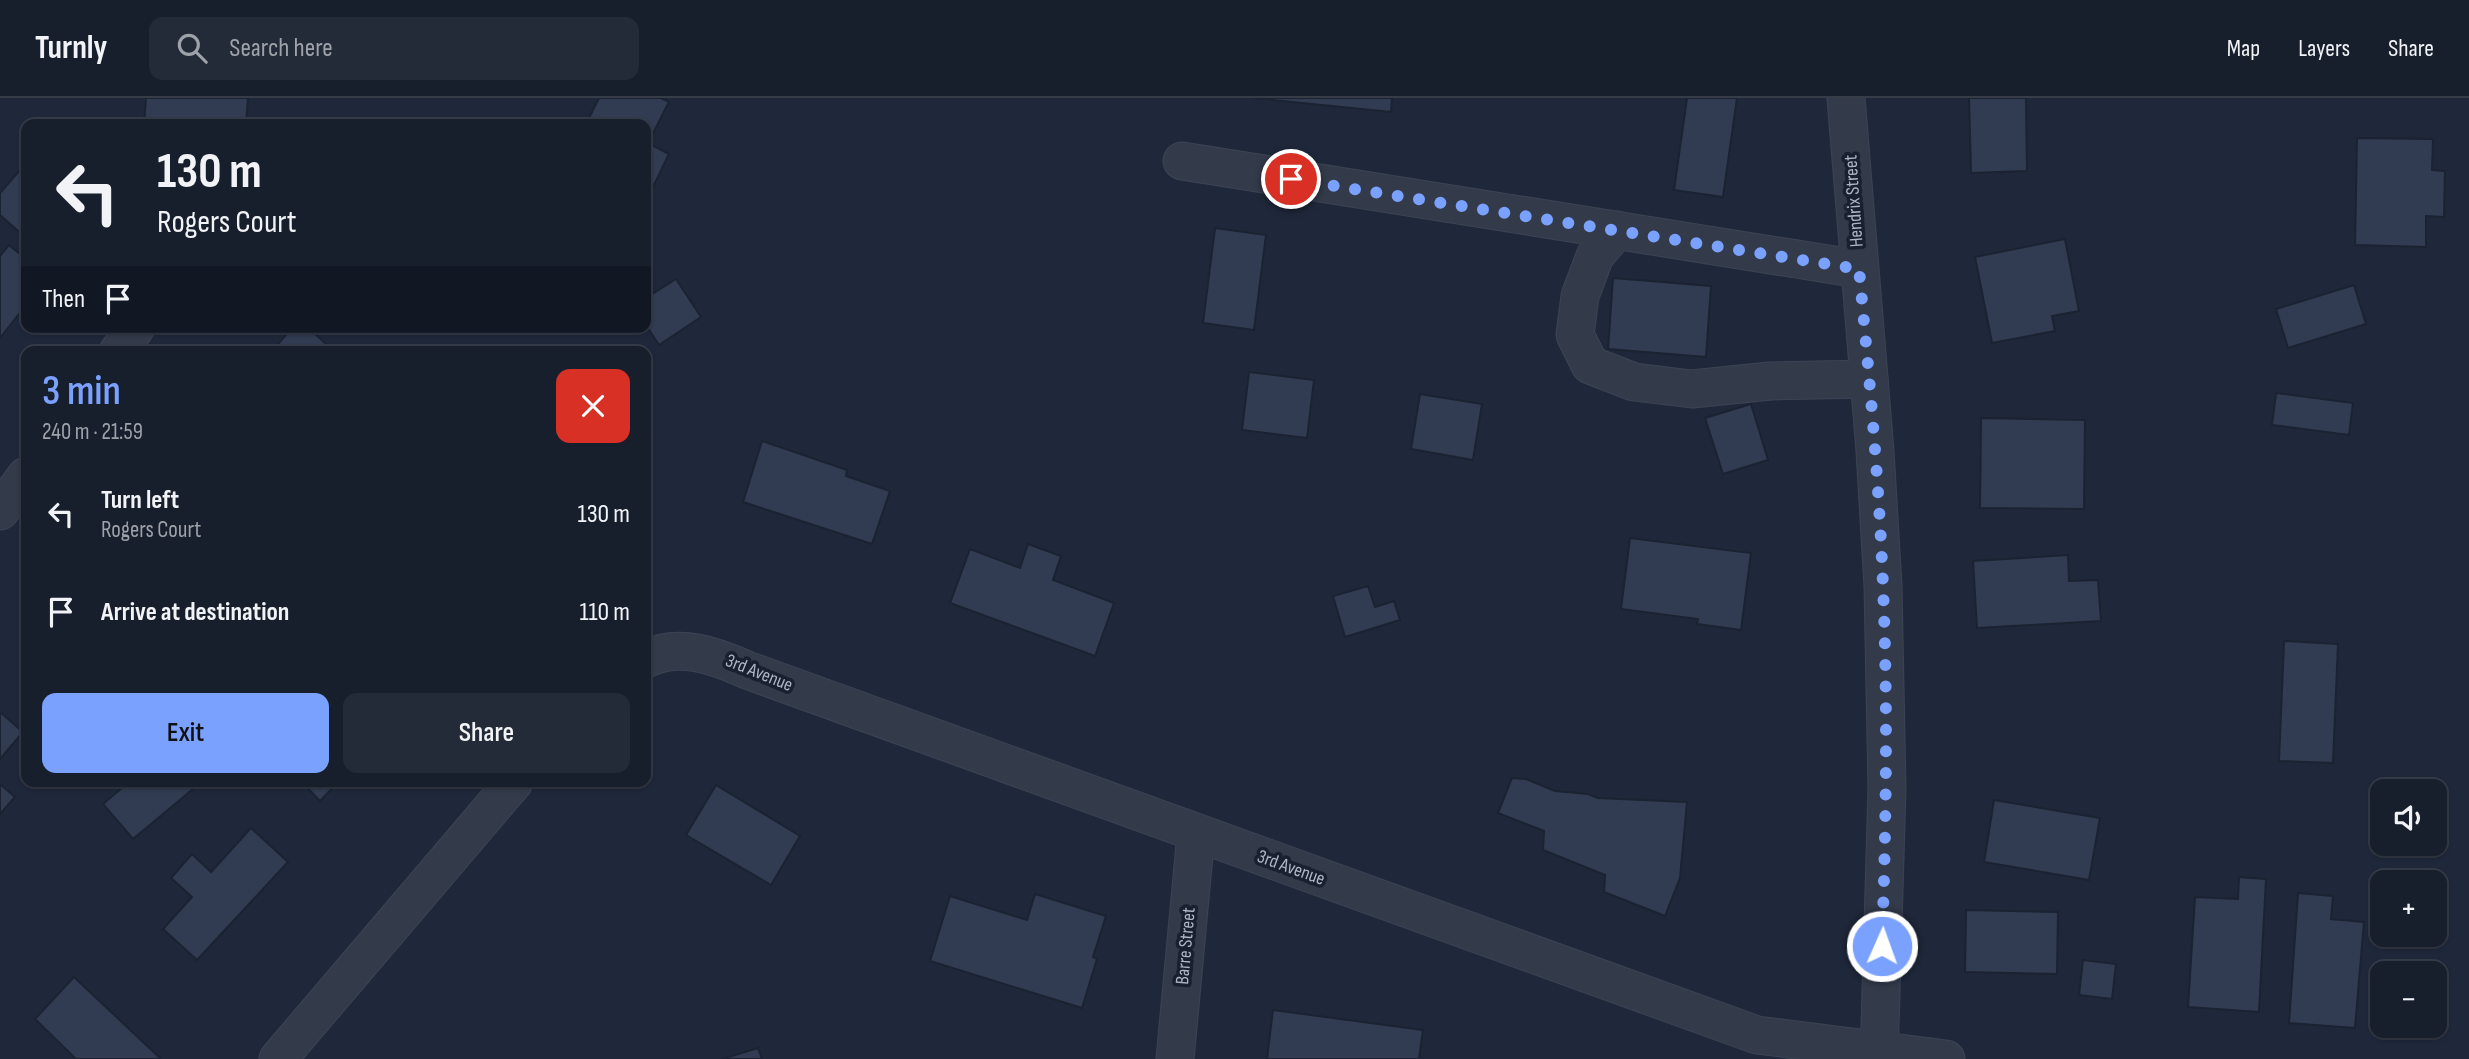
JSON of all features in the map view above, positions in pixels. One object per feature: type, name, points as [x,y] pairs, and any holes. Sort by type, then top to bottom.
[{"type":"street","name":"Hendrix Street","points":[[1846,98],[1883,586],[1887,789],[1879,1055]]},
{"type":"street","points":[[1182,161],[1859,269]]},
{"type":"street","points":[[1617,230],[1595,256],[1580,296],[1575,335],[1590,365],[1634,382],[1692,389],[1770,381],[1869,379]]},
{"type":"street","points":[[0,511],[21,483]]},
{"type":"street","name":"3rd Avenue","points":[[651,658],[683,651],[716,656],[747,670],[1196,834],[1757,1035],[1879,1055],[1946,1059]]},
{"type":"street","points":[[278,1059],[510,787]]},
{"type":"street","name":"Barre Street","points":[[1175,1059],[1196,834]]},
{"type":"building","points":[[146,98],[248,98],[246,119],[144,119]]},
{"type":"building","points":[[599,98],[661,98],[669,102],[651,137],[651,119],[588,119]]},
{"type":"building","points":[[1254,98],[1392,98],[1391,112]]},
{"type":"building","points":[[1687,98],[1737,98],[1723,197],[1674,190]]},
{"type":"building","points":[[1969,98],[2026,98],[2027,171],[1971,173]]},
{"type":"building","points":[[2357,138],[2433,139],[2432,170],[2445,171],[2444,217],[2426,216],[2426,247],[2355,245]]},
{"type":"building","points":[[651,145],[669,154],[651,191]]},
{"type":"building","points":[[21,169],[21,234],[0,215],[0,193]]},
{"type":"building","points":[[1215,228],[1266,235],[1254,330],[1203,323]]},
{"type":"building","points":[[2065,239],[2079,311],[2052,316],[2055,331],[1992,343],[1975,257]]},
{"type":"building","points":[[9,245],[21,255],[21,311],[0,338],[0,256]]},
{"type":"building","points":[[1613,278],[1711,286],[1706,357],[1608,349]]},
{"type":"building","points":[[676,279],[701,317],[659,345],[651,333],[651,295]]},
{"type":"building","points":[[2354,285],[2366,324],[2288,348],[2276,309]]},
{"type":"building","points":[[288,333],[314,333],[328,346],[276,346]]},
{"type":"building","points":[[1249,372],[1314,380],[1307,438],[1242,430]]},
{"type":"building","points":[[2276,393],[2353,403],[2349,435],[2272,425]]},
{"type":"building","points":[[1420,394],[1482,404],[1473,460],[1411,449]]},
{"type":"building","points":[[1751,404],[1768,460],[1723,474],[1705,418]]},
{"type":"building","points":[[1981,418],[2085,420],[2084,509],[1980,508]]},
{"type":"building","points":[[762,441],[847,470],[846,476],[890,491],[872,544],[743,502]]},
{"type":"building","points":[[1630,538],[1751,553],[1741,630],[1697,624],[1698,619],[1621,609]]},
{"type":"building","points":[[1028,544],[1061,556],[1053,580],[1114,603],[1095,656],[950,603],[970,549],[1020,568]]},
{"type":"building","points":[[2068,555],[2069,581],[2098,580],[2101,621],[1977,628],[1973,561]]},
{"type":"building","points":[[1368,586],[1375,607],[1394,601],[1400,620],[1345,637],[1333,596]]},
{"type":"building","points":[[2284,641],[2338,644],[2333,763],[2279,761]]},
{"type":"building","points":[[0,712],[21,730],[21,734],[0,759]]},
{"type":"building","points":[[1512,778],[1526,779],[1555,791],[1588,794],[1598,798],[1687,802],[1680,878],[1665,916],[1604,892],[1605,875],[1543,850],[1544,831],[1498,813]]},
{"type":"building","points":[[0,784],[15,797],[0,814]]},
{"type":"building","points":[[716,785],[800,836],[771,885],[686,835]]},
{"type":"building","points":[[123,787],[193,789],[133,839],[103,804]]},
{"type":"building","points":[[307,787],[333,787],[320,801]]},
{"type":"building","points":[[1994,800],[2100,818],[2089,880],[1984,862]]},
{"type":"building","points":[[251,828],[288,862],[197,960],[163,929],[192,897],[171,878],[192,854],[211,872]]},
{"type":"building","points":[[2239,877],[2266,879],[2259,1012],[2188,1007],[2195,897],[2238,899]]},
{"type":"building","points":[[2298,893],[2333,896],[2331,919],[2364,922],[2355,1028],[2289,1023]]},
{"type":"building","points":[[1035,894],[1106,916],[1093,957],[1097,959],[1082,1008],[930,961],[950,896],[1027,920]]},
{"type":"building","points":[[1966,910],[2058,912],[2057,974],[1965,972]]},
{"type":"building","points":[[2083,960],[2116,964],[2112,999],[2079,995]]},
{"type":"building","points":[[74,977],[161,1059],[76,1059],[35,1019]]},
{"type":"building","points":[[1273,1010],[1423,1030],[1419,1059],[1267,1059]]},
{"type":"building","points":[[758,1048],[762,1059],[722,1059]]},
{"type":"route","points":[[1291,179],[1859,269],[1875,451],[1883,586],[1887,789],[1882,946]]}]
